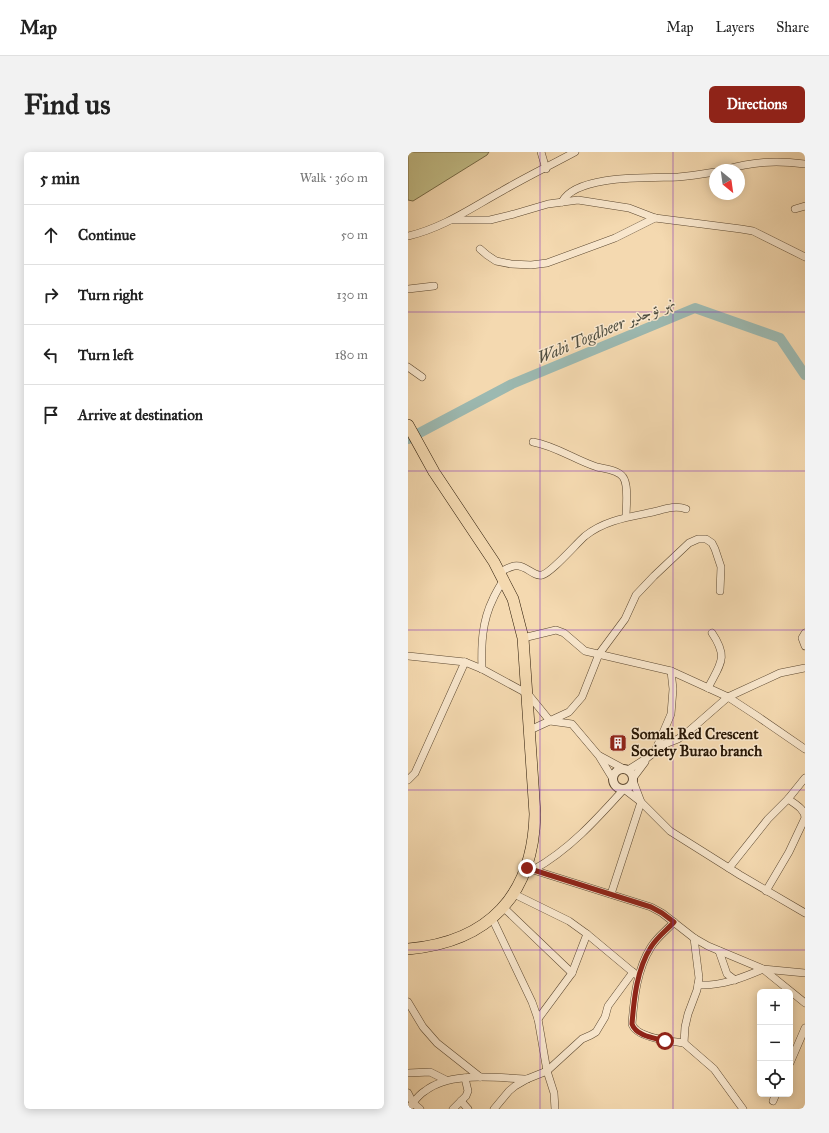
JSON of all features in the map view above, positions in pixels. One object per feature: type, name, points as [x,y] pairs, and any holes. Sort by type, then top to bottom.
[{"type":"highway","points":[[408,425],[434,472],[502,576],[513,599],[523,638],[535,814],[535,834],[530,869],[514,894],[503,907],[492,918],[460,938],[428,947],[408,949]]},
{"type":"street","points":[[541,152],[546,169]]},
{"type":"street","points":[[408,236],[452,220],[575,152]]},
{"type":"street","points":[[745,165],[757,162],[787,161],[805,164]]},
{"type":"street","points":[[562,202],[572,191],[604,181],[627,178],[691,176],[709,173]]},
{"type":"street","points":[[452,220],[490,220],[548,204],[574,200],[586,200],[629,208],[655,218],[754,232],[805,257]]},
{"type":"street","points":[[795,210],[805,206]]},
{"type":"street","points":[[480,249],[496,261],[531,265],[547,263],[615,238],[655,218]]},
{"type":"street","points":[[408,289],[434,286]]},
{"type":"street","points":[[408,367],[422,377]]},
{"type":"street","points":[[533,442],[553,448],[596,466],[620,473],[623,476],[626,485],[626,517]]},
{"type":"street","points":[[482,669],[482,635],[484,624],[502,576],[515,566],[523,566],[540,576],[545,574],[594,529],[626,517],[676,507],[686,509]]},
{"type":"street","points":[[530,730],[569,712],[582,698],[599,654],[625,619],[636,595],[689,543],[698,539],[706,539],[712,543],[721,567],[720,591]]},
{"type":"street","points":[[523,638],[556,630],[564,633],[585,651],[671,671],[728,697],[805,749]]},
{"type":"street","points":[[708,688],[721,662],[722,652],[712,633]]},
{"type":"street","points":[[805,633],[802,638],[805,646]]},
{"type":"street","points":[[408,656],[465,662],[482,669],[528,694],[550,721],[572,724],[600,756],[617,788],[624,789],[630,787],[633,779],[647,758]]},
{"type":"street","points":[[408,780],[415,773],[465,662]]},
{"type":"street","points":[[613,779],[615,773],[621,769],[626,769],[647,758],[665,744],[678,739],[728,697],[780,673],[805,668]]},
{"type":"street","points":[[656,751],[671,714],[673,688],[671,671]]},
{"type":"street","points":[[600,756],[630,772],[641,802],[611,894]]},
{"type":"street","points":[[729,868],[768,819],[804,781]]},
{"type":"street","points":[[530,869],[548,862],[567,847],[592,825],[624,789]]},
{"type":"street","points":[[624,789],[641,802],[670,831],[766,891],[803,911]]},
{"type":"street","points":[[766,891],[789,852],[805,818],[803,811],[788,798]]},
{"type":"street","points":[[530,869],[651,907],[662,913],[694,938],[719,951],[763,970],[805,1003]]},
{"type":"street","points":[[514,894],[569,921],[588,934],[639,977]]},
{"type":"street","points":[[503,907],[572,973]]},
{"type":"street","points":[[492,918],[532,1002],[538,1019],[547,1071],[554,1093],[555,1109]]},
{"type":"street","points":[[674,922],[651,946],[639,977],[633,1010],[633,1028],[637,1032],[665,1041],[684,1043],[714,1070],[743,1109]]},
{"type":"street","points":[[538,1019],[572,973],[588,934]]},
{"type":"street","points":[[684,1043],[688,1014],[698,985],[699,971],[694,938]]},
{"type":"street","points":[[719,951],[727,974],[736,980]]},
{"type":"street","points":[[698,985],[718,985],[763,970],[805,973]]},
{"type":"street","points":[[494,1109],[509,1091],[526,1079],[547,1071],[582,1038],[596,1032],[605,1017],[608,1006],[633,972]]},
{"type":"street","points":[[408,1002],[423,1027],[437,1043],[480,1077]]},
{"type":"street","points":[[791,1061],[805,1028]]},
{"type":"street","points":[[408,1073],[430,1072],[446,1080]]},
{"type":"street","points":[[411,1106],[424,1091],[446,1080],[480,1077],[526,1079]]},
{"type":"street","points":[[453,1109],[466,1096],[468,1091],[464,1078]]},
{"type":"street","points":[[408,1093],[411,1106]]},
{"type":"street","points":[[461,1101],[468,1109]]},
{"type":"street","points":[[411,1106],[420,1109]]},
{"type":"shaded area","points":[[408,152],[489,152],[487,155],[413,201],[408,200]]},
{"type":"waterway","name":"Wabi Togdheer نهر توجدير","points":[[408,439],[512,384],[695,308],[780,338],[805,375]]},
{"type":"place","name":"Somali Red Crescent Society Burao branch","points":[[618,743]]},
{"type":"route","points":[[527,868],[651,907],[674,922],[655,941],[648,952],[639,977],[634,1002],[632,1024],[633,1028],[637,1032],[665,1041]]}]
